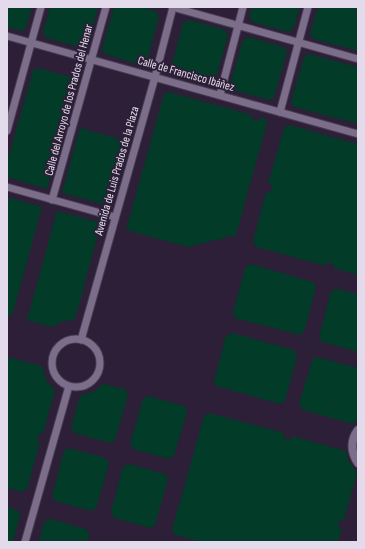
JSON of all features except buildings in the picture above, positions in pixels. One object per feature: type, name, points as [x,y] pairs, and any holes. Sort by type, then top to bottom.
[{"type":"street","points":[[7,131],[42,7]]},
{"type":"street","name":"Calle del Arroyo de los Prados del Henar","points":[[52,200],[106,7]]},
{"type":"street","points":[[173,7],[358,59]]},
{"type":"street","name":"Avenida de Luis Prados de la Plaza","points":[[81,340],[155,77],[173,7]]},
{"type":"street","points":[[220,95],[244,7]]},
{"type":"street","points":[[280,112],[308,7]]},
{"type":"street","name":"Calle de Francisco Ibáñez","points":[[7,36],[358,134]]},
{"type":"street","points":[[7,187],[115,217]]},
{"type":"street","points":[[81,340],[93,347],[97,353],[99,367],[94,378],[85,385],[77,387],[69,386],[56,377],[52,362],[54,354],[57,348],[68,341],[81,340]]},
{"type":"street","points":[[25,542],[69,386]]},
{"type":"street","points":[[358,430],[353,440],[352,448],[354,457],[358,463]]},
{"type":"green space","points":[[7,7],[32,7],[26,28],[21,31],[7,27]]},
{"type":"green space","points":[[50,7],[98,7],[88,45],[82,48],[46,38],[43,32]]},
{"type":"green space","points":[[114,7],[141,7],[156,11],[159,17],[147,61],[141,65],[105,54],[102,49]]},
{"type":"green space","points":[[252,7],[300,7],[293,29],[288,32],[252,22],[249,16]]},
{"type":"green space","points":[[318,7],[358,7],[358,51],[313,39],[310,34]]},
{"type":"green space","points":[[189,20],[225,30],[228,36],[215,81],[210,83],[174,73],[171,68],[183,23]]},
{"type":"green space","points":[[248,37],[284,47],[287,52],[274,97],[269,100],[233,90],[230,85],[243,40]]},
{"type":"green space","points":[[309,54],[358,67],[358,124],[294,107],[291,102],[304,57]]},
{"type":"green space","points":[[38,68],[78,79],[47,189],[7,177],[7,162],[33,71]]},
{"type":"green space","points":[[169,92],[252,115],[251,119],[259,121],[260,117],[264,118],[267,123],[236,235],[188,247],[126,230],[164,94]]},
{"type":"green space","points":[[289,125],[358,144],[358,275],[334,268],[334,265],[327,262],[326,266],[256,247],[253,241],[266,192],[270,193],[273,185],[268,184],[284,128]]},
{"type":"green space","points":[[80,128],[124,140],[108,201],[102,204],[62,193]]},
{"type":"green space","points":[[7,197],[42,207],[12,316],[7,314]]},
{"type":"green space","points":[[57,211],[98,222],[100,227],[75,319],[61,322],[52,327],[27,320]]},
{"type":"green space","points":[[251,264],[313,282],[316,287],[304,332],[299,335],[235,318],[233,313],[245,268]]},
{"type":"green space","points":[[337,289],[358,294],[358,352],[322,342],[319,337],[331,291]]},
{"type":"green space","points":[[232,333],[294,350],[297,356],[285,401],[280,404],[216,386],[214,381],[226,336]]},
{"type":"green space","points":[[7,357],[42,366],[46,380],[55,390],[43,434],[39,433],[37,441],[40,442],[27,489],[22,492],[7,488]]},
{"type":"green space","points":[[317,357],[358,368],[358,420],[353,424],[303,410],[299,405],[312,360]]},
{"type":"green space","points":[[103,384],[125,389],[128,395],[115,440],[110,443],[74,433],[71,428],[80,396],[93,392]]},
{"type":"green space","points":[[148,396],[184,406],[187,411],[174,456],[169,459],[133,449],[130,444],[143,399]]},
{"type":"green space","points":[[209,413],[284,433],[283,438],[291,440],[292,436],[346,451],[348,460],[357,473],[344,520],[340,520],[338,527],[342,528],[338,542],[201,542],[175,535],[172,530],[204,416]]},
{"type":"green space","points":[[69,448],[106,458],[109,463],[96,508],[91,511],[55,501],[52,496],[64,451]]},
{"type":"green space","points":[[129,464],[165,474],[168,479],[155,525],[150,528],[114,518],[111,512],[123,467]]},
{"type":"green space","points":[[7,507],[17,510],[20,515],[13,542],[7,542]]},
{"type":"green space","points":[[50,519],[86,529],[89,534],[87,542],[39,542],[44,522]]}]
